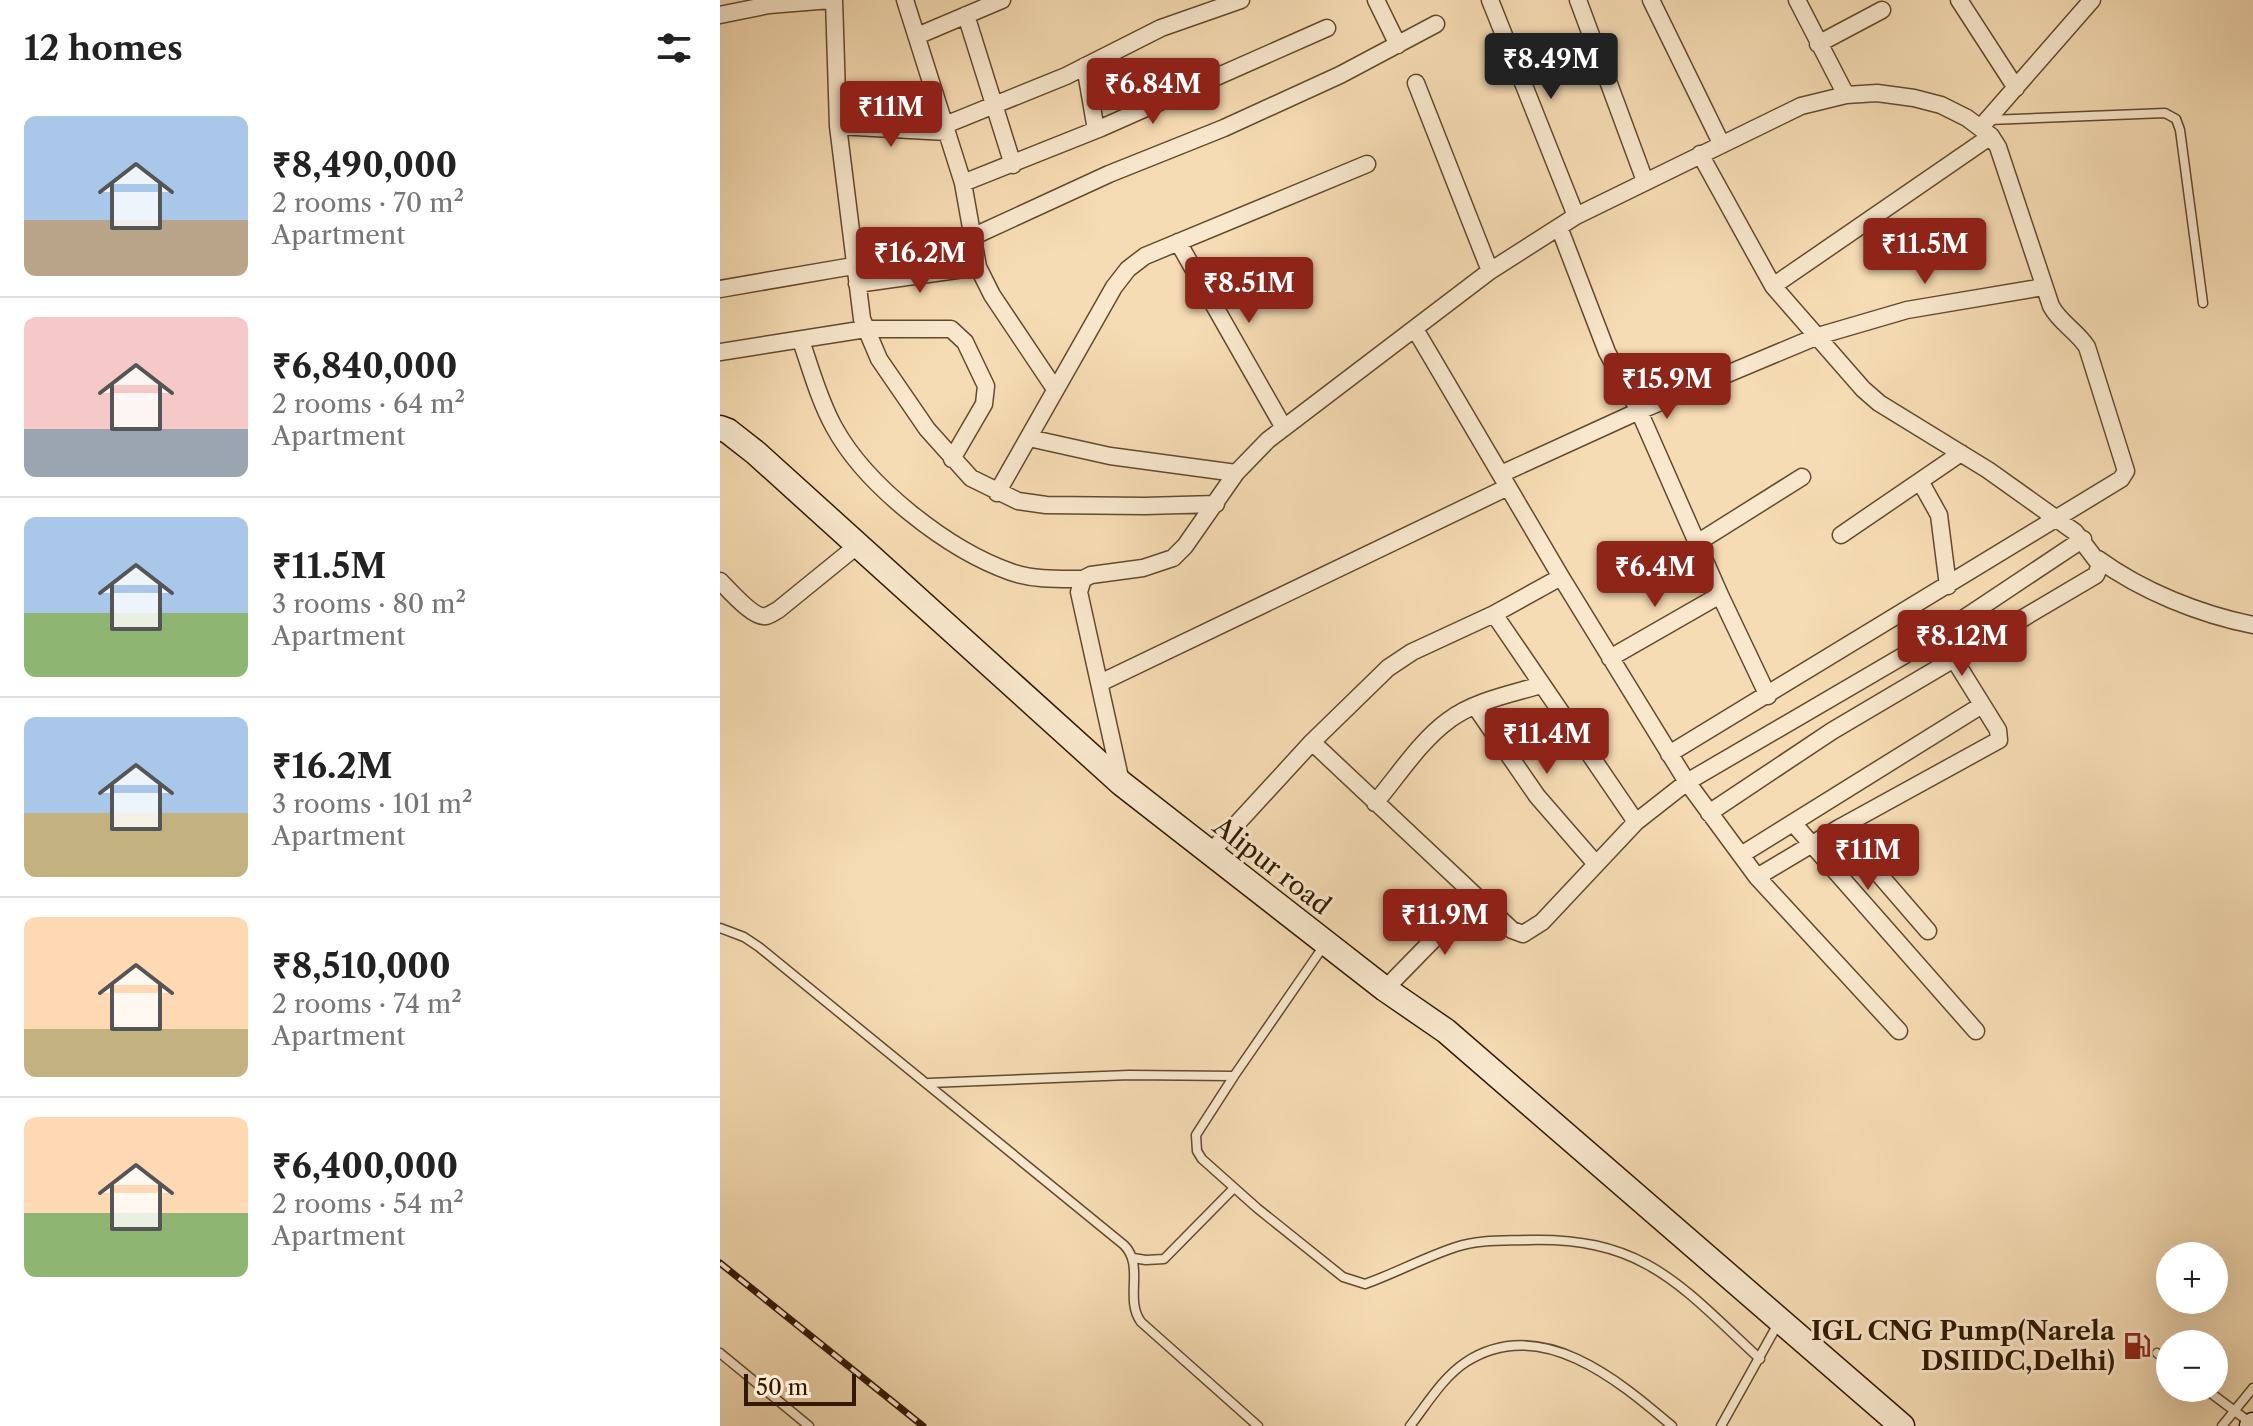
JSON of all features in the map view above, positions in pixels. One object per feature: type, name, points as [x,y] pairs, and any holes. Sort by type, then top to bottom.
[{"type":"street","points":[[720,15],[769,5],[833,0],[838,126],[853,266],[866,329],[879,359],[952,459],[971,478],[1018,501],[1046,505],[1216,504]]},
{"type":"street","points":[[905,0],[963,183],[978,267],[992,295],[1055,389]]},
{"type":"street","points":[[917,36],[1002,0]]},
{"type":"street","points":[[838,126],[946,128],[1085,66],[1161,28],[1241,0]]},
{"type":"street","points":[[1376,0],[1398,45]]},
{"type":"street","points":[[1490,0],[1576,216]]},
{"type":"street","points":[[1578,0],[1645,181]]},
{"type":"street","points":[[1651,0],[1721,143]]},
{"type":"street","points":[[1797,0],[1846,95]]},
{"type":"street","points":[[1959,0],[2016,88]]},
{"type":"street","points":[[1773,286],[1987,128],[2016,88],[2092,0]]},
{"type":"street","points":[[1818,44],[1882,10]]},
{"type":"street","points":[[966,15],[1013,165]]},
{"type":"street","points":[[972,237],[1109,174],[1224,128],[1340,75],[1436,24]]},
{"type":"street","points":[[963,183],[1096,130],[1327,28]]},
{"type":"street","points":[[1085,66],[1096,130]]},
{"type":"street","points":[[1416,83],[1490,271]]},
{"type":"street","points":[[801,341],[825,407],[856,459],[911,513],[963,549],[985,562],[1036,578],[1083,579],[1158,564],[1173,558],[1185,546],[1236,473],[1284,428],[1490,271],[1576,216],[1801,106],[1846,95],[1877,93],[1941,105],[1987,128],[1998,147],[2043,287],[2056,316],[2078,334],[2087,347],[2126,471],[2121,479],[1669,754]]},
{"type":"street","points":[[1700,154],[1773,286],[1853,378],[1879,403],[1961,453],[2054,518],[2083,539],[2098,559],[2122,576],[2204,612],[2253,625]]},
{"type":"street","points":[[997,493],[1114,287],[1128,269],[1145,256],[1367,164]]},
{"type":"street","points":[[1559,227],[1607,352],[1639,411],[1768,696]]},
{"type":"street","points":[[1178,242],[1284,428]]},
{"type":"street","points":[[720,289],[853,266]]},
{"type":"street","points":[[857,284],[978,267]]},
{"type":"street","points":[[1100,683],[1639,411],[1818,336],[1907,310],[2043,287]]},
{"type":"street","points":[[720,352],[866,329],[951,329],[965,342],[984,378],[986,395],[984,404],[952,459]]},
{"type":"street","points":[[1415,329],[1561,577],[1687,782],[1757,877],[1899,1031]]},
{"type":"street","name":"Alipur road","points":[[723,425],[1121,783],[1385,989],[1446,1031],[1902,1426]]},
{"type":"street","points":[[1029,438],[1110,456],[1236,473]]},
{"type":"street","points":[[1841,535],[1961,453]]},
{"type":"street","points":[[1697,543],[1802,477]]},
{"type":"street","points":[[1920,481],[1939,515],[1948,586]]},
{"type":"street","points":[[1312,742],[1512,930],[1523,934],[1542,922],[1636,822],[1687,782],[1939,635],[2083,539]]},
{"type":"street","points":[[720,581],[752,612],[766,616],[778,610],[858,545]]},
{"type":"street","points":[[1709,813],[1832,731],[2096,575],[2100,565],[2098,559]]},
{"type":"street","points":[[1210,853],[1360,692],[1388,668],[1412,652],[1494,614],[1561,577]]},
{"type":"street","points":[[1083,579],[1079,592],[1121,783]]},
{"type":"street","points":[[1610,658],[1720,595]]},
{"type":"street","points":[[1494,614],[1636,822]]},
{"type":"street","points":[[1757,877],[1812,843],[1999,740],[1998,730],[1939,635]]},
{"type":"street","points":[[1375,803],[1449,719],[1475,706],[1541,685]]},
{"type":"street","points":[[1741,855],[1982,705]]},
{"type":"street","points":[[1475,706],[1537,796],[1596,864]]},
{"type":"street","points":[[1793,823],[1976,1031]]},
{"type":"street","points":[[1839,828],[1928,931]]},
{"type":"street","points":[[1385,989],[1476,896]]},
{"type":"lane","points":[[1987,128],[2165,113],[2176,119],[2203,303]]},
{"type":"lane","points":[[720,928],[744,937],[759,947],[1124,1245],[1133,1258],[1133,1309],[1141,1322],[1258,1426]]},
{"type":"lane","points":[[1326,943],[1196,1135],[1197,1151],[1202,1159],[1343,1277],[1365,1284],[1456,1247],[1482,1241],[1587,1243],[1650,1264],[1675,1281],[1760,1359]]},
{"type":"lane","points":[[928,1083],[1129,1075],[1234,1076]]},
{"type":"lane","points":[[1133,1258],[1164,1259],[1234,1188]]},
{"type":"lane","points":[[1721,1426],[1780,1321]]},
{"type":"lane","points":[[1410,1426],[1447,1379],[1467,1361],[1493,1349],[1515,1345],[1544,1347],[1577,1358],[1627,1389],[1672,1426]]},
{"type":"lane","points":[[720,1353],[809,1426]]},
{"type":"lane","points":[[2248,1421],[2253,1388]]},
{"type":"lane","points":[[2223,1402],[2248,1421]]},
{"type":"lane","points":[[2222,1426],[2248,1421]]},
{"type":"railway","points":[[720,1263],[923,1426]]},
{"type":"place","name":"IGL CNG Pump(Narela DSIIDC,Delhi)","points":[[2137,1346]]}]
